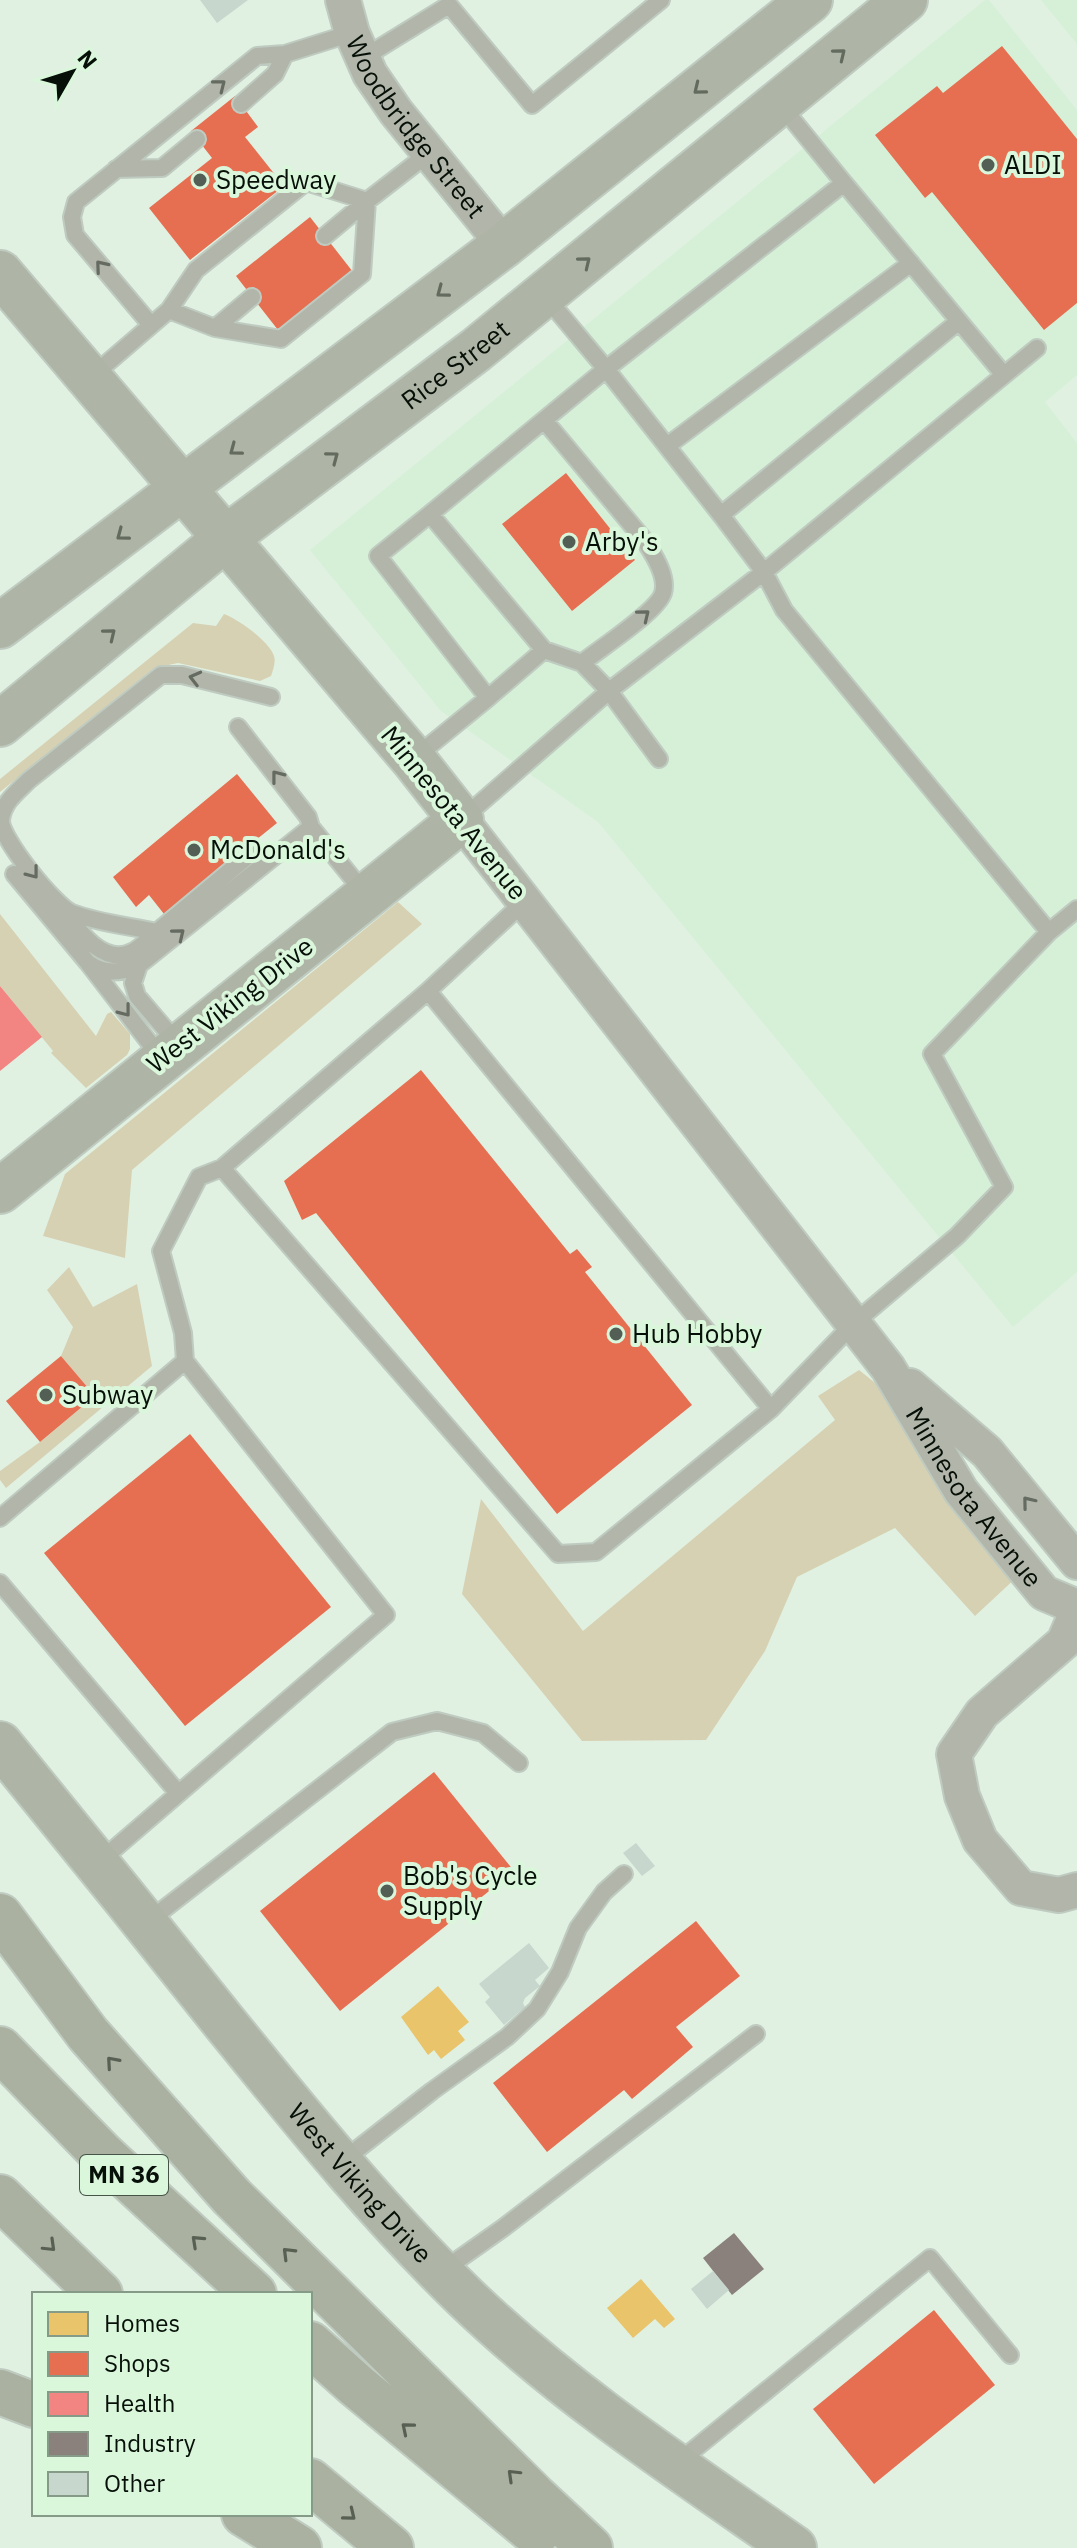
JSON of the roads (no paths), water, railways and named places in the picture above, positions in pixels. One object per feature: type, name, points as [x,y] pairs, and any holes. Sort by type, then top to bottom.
[{"type":"highway","points":[[0,1916],[88,2034],[232,2197],[590,2548]]},
{"type":"highway","name":"MN 36","points":[[0,2049],[102,2154],[252,2292]]},
{"type":"highway","points":[[0,2197],[98,2292]]},
{"type":"highway","points":[[312,2346],[554,2548]]},
{"type":"highway","points":[[0,2392],[32,2404]]},
{"type":"highway","points":[[312,2483],[391,2548]]},
{"type":"highway","points":[[247,2516],[299,2548]]},
{"type":"street","name":"Woodbridge Street","points":[[343,0],[357,46],[370,74],[396,112],[504,245]]},
{"type":"street","points":[[0,626],[504,245],[810,0]]},
{"type":"street","name":"Rice Street","points":[[0,724],[226,538],[544,295],[905,0]]},
{"type":"street","name":"Minnesota Avenue","points":[[0,273],[413,759],[888,1368],[961,1491],[1044,1593],[1077,1610]]},
{"type":"street","name":"West Viking Drive","points":[[0,1191],[461,820]]},
{"type":"street","name":"Minnesota Avenue","points":[[888,1368],[987,1452],[1077,1562]]},
{"type":"street","points":[[1077,1610],[1064,1642],[982,1713],[954,1754],[962,1796],[980,1840],[1021,1888],[1059,1895],[1077,1890]]},
{"type":"street","name":"West Viking Drive","points":[[0,1744],[387,2218],[468,2300],[545,2368],[675,2465],[794,2548]]},
{"type":"lane","points":[[151,325],[75,235],[72,217],[76,202],[257,56],[357,46],[448,3],[532,105],[661,0]]},
{"type":"lane","points":[[241,104],[275,74],[285,54]]},
{"type":"lane","points":[[779,103],[1004,375]]},
{"type":"lane","points":[[116,169],[162,168],[197,139]]},
{"type":"lane","points":[[325,236],[429,153]]},
{"type":"lane","points":[[90,378],[169,310],[196,270],[306,182],[367,201]]},
{"type":"lane","points":[[488,698],[378,556],[606,369],[844,183]]},
{"type":"lane","points":[[169,310],[215,328],[281,339],[362,274],[367,201]]},
{"type":"lane","points":[[667,446],[911,263]]},
{"type":"lane","points":[[544,295],[721,515],[764,572],[784,610],[1049,932]]},
{"type":"lane","points":[[215,328],[252,297]]},
{"type":"lane","points":[[721,515],[959,321]]},
{"type":"lane","points":[[461,820],[609,691],[764,572],[1037,348]]},
{"type":"lane","points":[[544,420],[645,541],[662,576],[663,593],[653,608],[582,663]]},
{"type":"lane","points":[[430,514],[544,650],[582,663],[609,691],[659,759]]},
{"type":"lane","points":[[413,759],[544,650]]},
{"type":"lane","points":[[271,697],[182,675],[161,675],[8,799],[1,821],[5,837],[58,905],[98,949],[122,954],[133,952],[249,855],[280,853]]},
{"type":"lane","points":[[238,727],[308,817],[311,827],[367,896]]},
{"type":"lane","points":[[88,963],[114,973],[139,965],[311,827]]},
{"type":"lane","points":[[14,874],[88,963],[170,1052]]},
{"type":"lane","points":[[97,1864],[386,1615],[185,1361],[183,1333],[161,1251],[199,1177],[222,1168],[428,991],[525,901]]},
{"type":"lane","points":[[58,905],[87,917],[157,932]]},
{"type":"lane","points":[[222,1168],[558,1554],[596,1552],[771,1409],[853,1324],[957,1236],[1004,1187],[932,1054],[1049,932],[1077,909]]},
{"type":"lane","points":[[139,965],[133,983],[137,996],[170,1052]]},
{"type":"lane","points":[[428,991],[771,1409]]},
{"type":"lane","points":[[0,1518],[185,1361]]},
{"type":"lane","points":[[0,1583],[178,1793]]},
{"type":"lane","points":[[145,1923],[392,1732],[437,1721],[483,1733],[519,1763]]},
{"type":"lane","points":[[340,2163],[507,2037],[537,2009],[560,1972],[578,1928],[604,1892],[624,1874]]},
{"type":"lane","points":[[440,2271],[516,2218],[756,2034]]},
{"type":"lane","points":[[675,2465],[930,2258],[1010,2355]]},
{"type":"place","name":"ALDI","points":[[988,165]]},
{"type":"place","name":"Speedway","points":[[200,180]]},
{"type":"place","name":"Arby's","points":[[569,542]]},
{"type":"place","name":"McDonald's","points":[[194,850]]},
{"type":"place","name":"Hub Hobby","points":[[616,1334]]},
{"type":"place","name":"Subway","points":[[46,1395]]},
{"type":"place","name":"Bob's Cycle Supply","points":[[387,1891]]}]
